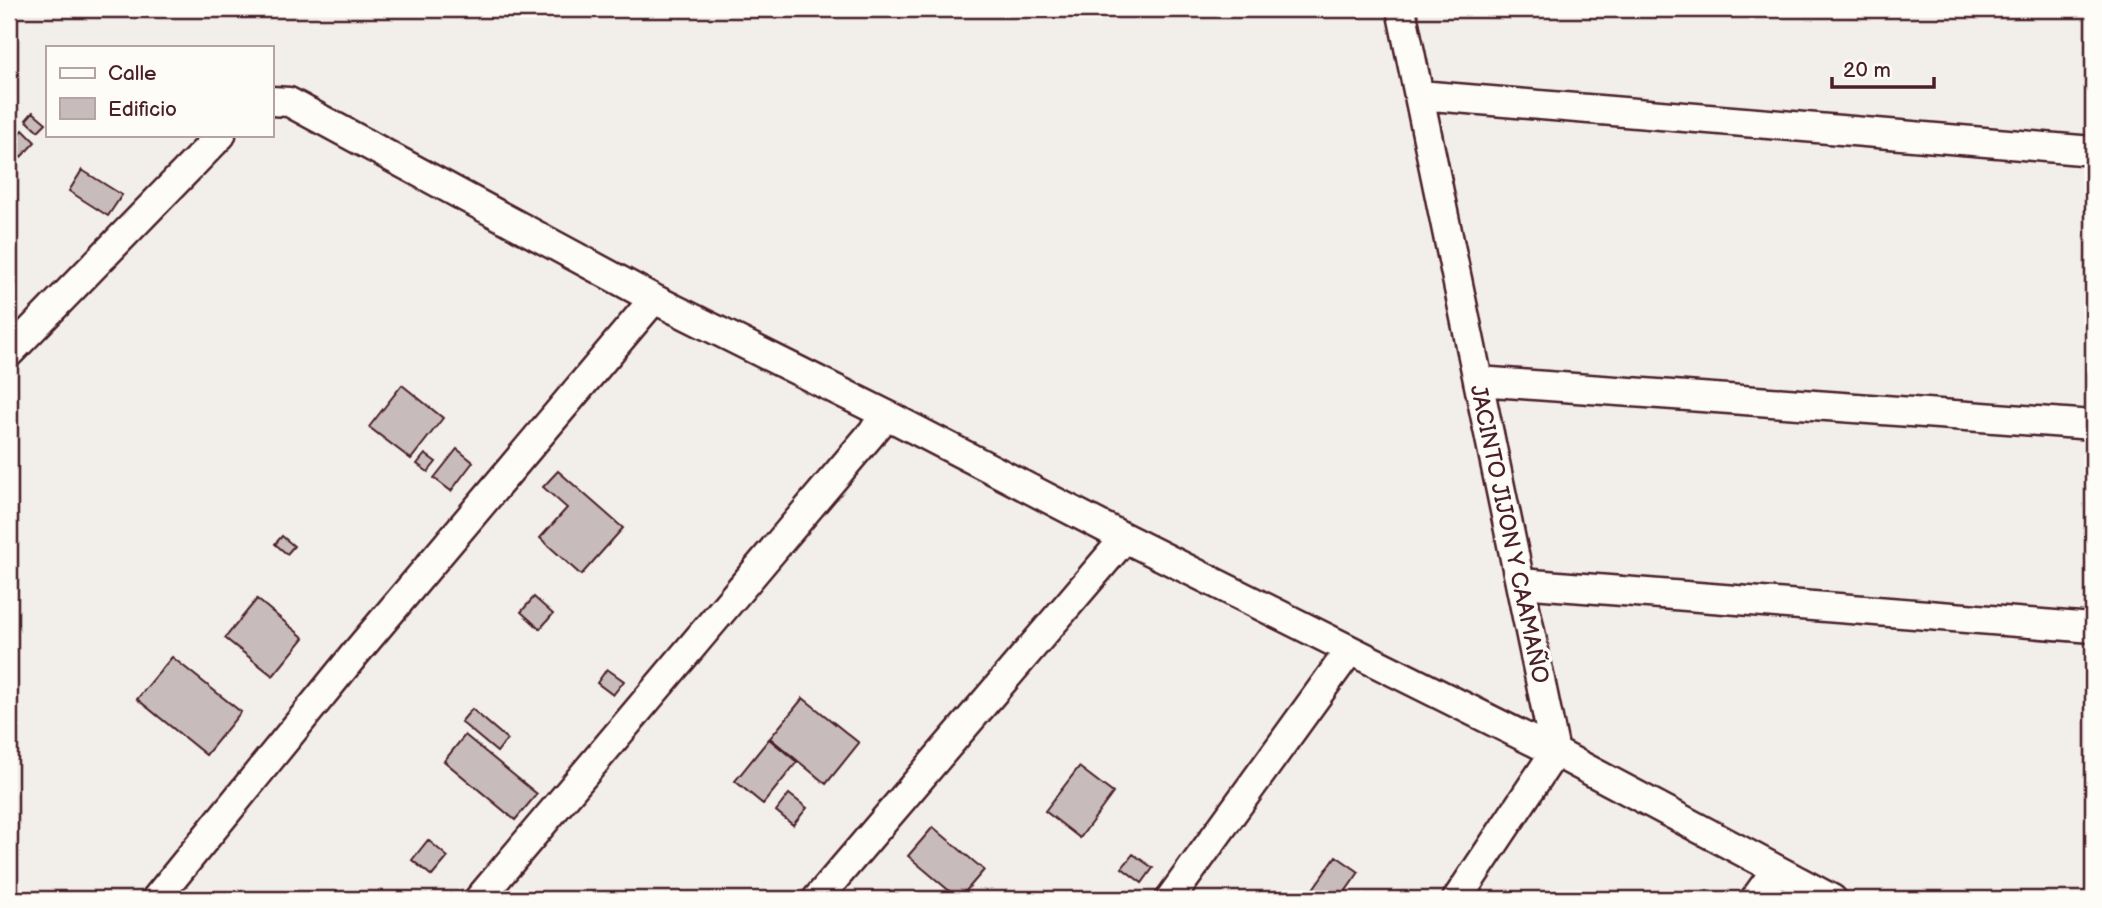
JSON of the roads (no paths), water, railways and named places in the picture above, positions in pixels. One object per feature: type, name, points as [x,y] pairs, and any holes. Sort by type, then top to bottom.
[{"type":"street","name":"JACINTO JIJON Y CAAMAÑO","points":[[1401,9],[1555,752]]},
{"type":"street","points":[[1419,95],[2093,151]]},
{"type":"street","points":[[273,101],[289,102],[654,299],[1555,752],[1832,899]]},
{"type":"street","points":[[9,353],[220,136]]},
{"type":"street","points":[[156,899],[355,654],[654,299]]},
{"type":"street","points":[[1478,381],[2093,425]]},
{"type":"street","points":[[479,899],[887,415]]},
{"type":"street","points":[[817,899],[1125,538]]},
{"type":"street","points":[[1520,583],[2093,628]]},
{"type":"street","points":[[1170,899],[1350,650]]},
{"type":"street","points":[[1457,899],[1555,752]]},
{"type":"street","points":[[1755,899],[1776,870]]}]
